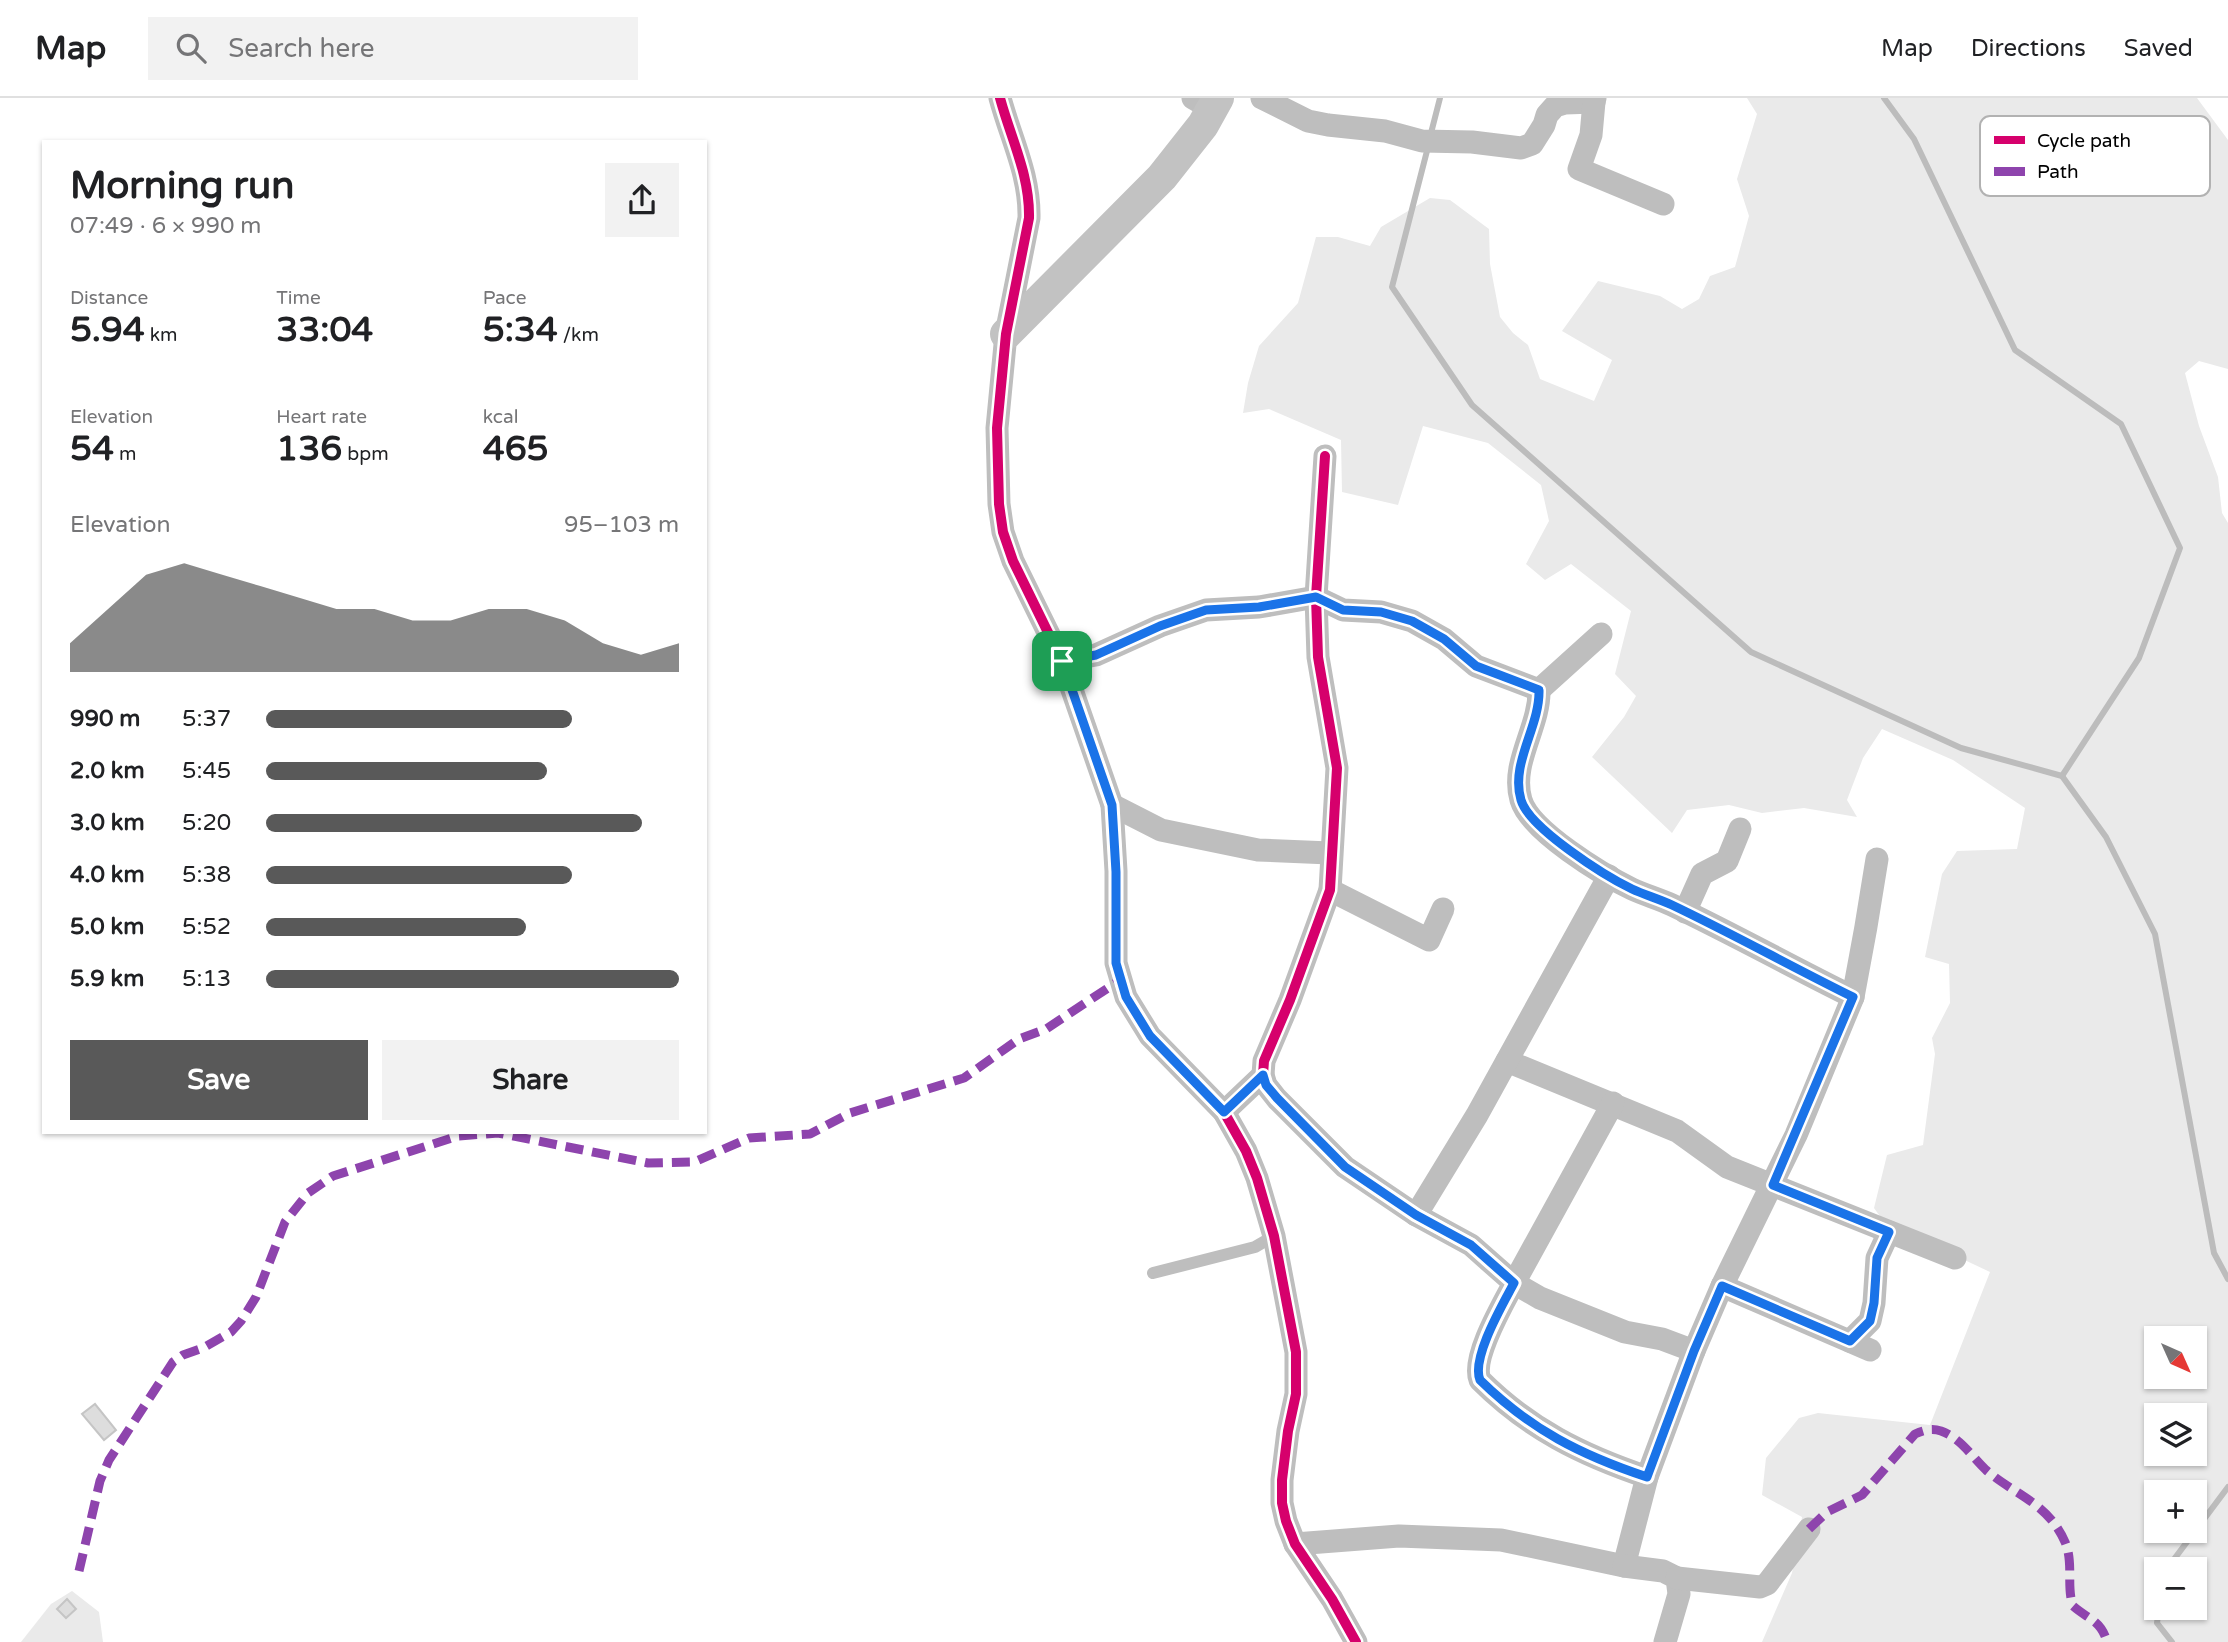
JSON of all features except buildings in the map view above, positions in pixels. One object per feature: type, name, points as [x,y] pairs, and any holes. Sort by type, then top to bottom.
[{"type":"street","points":[[1000,98],[1026,178],[1029,200],[1029,218],[1006,334],[997,428],[999,504],[1003,532],[1013,561],[1062,661],[1112,805],[1116,872],[1115,952],[1126,997],[1150,1036],[1224,1112],[1246,1151],[1274,1236],[1298,1372],[1282,1480],[1282,1503],[1295,1544],[1332,1599],[1356,1642]]},
{"type":"street","points":[[1262,98],[1308,121],[1385,131],[1432,142],[1472,142],[1521,148],[1532,144],[1556,106],[1595,100],[1591,135],[1579,169],[1663,204]]},
{"type":"street","points":[[1006,334],[1162,177],[1208,102]]},
{"type":"street","points":[[1325,456],[1316,597],[1318,657],[1336,768],[1330,890],[1290,1000],[1264,1061],[1263,1075],[1266,1085],[1345,1167],[1416,1215],[1471,1245],[1514,1283],[1540,1298],[1625,1332],[1662,1339],[1694,1351]]},
{"type":"street","points":[[1062,661],[1096,655],[1160,626],[1206,610],[1259,607],[1316,597],[1343,610],[1381,612],[1412,621],[1444,639],[1476,666],[1539,690]]},
{"type":"street","points":[[1601,634],[1539,690],[1530,739],[1519,770],[1520,798],[1534,821],[1609,876],[1853,997]]},
{"type":"street","points":[[1112,805],[1161,830],[1258,850],[1330,853]]},
{"type":"street","points":[[1685,912],[1702,873],[1727,861],[1740,829]]},
{"type":"street","points":[[1624,1566],[1647,1477],[1694,1351],[1722,1286],[1773,1185],[1853,997],[1863,954],[1865,925],[1877,859]]},
{"type":"street","points":[[1416,1215],[1507,1061],[1609,876]]},
{"type":"street","points":[[1330,890],[1429,940],[1443,909]]},
{"type":"street","points":[[1507,1061],[1677,1131],[1727,1167],[1955,1258]]},
{"type":"street","points":[[1224,1112],[1263,1075]]},
{"type":"street","points":[[1613,1103],[1514,1283],[1480,1359],[1477,1373],[1480,1380],[1513,1409],[1556,1440],[1595,1459],[1647,1477]]},
{"type":"street","points":[[1722,1286],[1860,1346],[1874,1303],[1877,1258],[1889,1232]]},
{"type":"street","points":[[1295,1544],[1399,1536],[1477,1538],[1543,1547],[1624,1566],[1663,1571],[1678,1578],[1760,1587],[1768,1584],[1809,1529]]},
{"type":"street","points":[[1665,1642],[1679,1594],[1678,1578]]},
{"type":"lane","points":[[1153,1273],[1255,1247],[1274,1236]]},
{"type":"shaded area","points":[[1747,98],[2197,98],[2228,140],[2228,369],[2199,361],[2185,373],[2199,426],[2218,477],[2222,513],[2228,523],[2228,1642],[1762,1642],[1792,1573],[1802,1517],[1762,1495],[1766,1458],[1799,1418],[1818,1413],[1930,1425],[1990,1272],[1884,1222],[1874,1208],[1887,1155],[1923,1145],[1935,1054],[1932,1038],[1950,1003],[1949,964],[1925,957],[1942,874],[1957,851],[2017,849],[2025,808],[1953,760],[1882,729],[1863,758],[1847,800],[1857,817],[1804,808],[1762,813],[1729,805],[1687,810],[1672,833],[1592,757],[1624,717],[1636,696],[1615,674],[1631,611],[1571,564],[1545,580],[1526,564],[1549,521],[1541,485],[1488,443],[1423,426],[1398,505],[1342,492],[1341,440],[1269,409],[1243,413],[1248,383],[1259,346],[1298,303],[1316,237],[1338,237],[1370,246],[1381,227],[1430,198],[1450,200],[1489,229],[1490,264],[1500,317],[1513,333],[1528,345],[1540,379],[1594,401],[1612,360],[1562,331],[1598,281],[1660,296],[1682,309],[1699,299],[1710,276],[1735,267],[1749,216],[1737,179],[1757,114]]},
{"type":"shaded area","points":[[72,1591],[99,1612],[103,1642],[21,1642],[51,1604]]},
{"type":"waterway","points":[[1430,137],[1440,98]]},
{"type":"waterway","points":[[1884,98],[1914,139],[2015,350],[2121,424],[2180,548],[2139,658],[2062,776]]},
{"type":"waterway","points":[[1428,147],[1392,287],[1472,405],[1751,652],[1961,748],[2062,776],[2106,837],[2155,934],[2214,1253],[2228,1279]]},
{"type":"waterway","points":[[2176,1557],[2228,1487]]},
{"type":"waterway","points":[[2157,1620],[2172,1642]]},
{"type":"marked path","points":[[503,1134],[648,1163],[694,1162],[749,1138],[810,1134],[850,1113],[964,1078],[1019,1039],[1046,1029],[1120,980]]},
{"type":"marked path","points":[[79,1571],[100,1481],[109,1460],[173,1362],[231,1332],[241,1321],[256,1297],[285,1222],[308,1193],[333,1176],[458,1136],[485,1134]]},
{"type":"marked path","points":[[1809,1529],[1827,1512],[1862,1495],[1915,1434],[1928,1430],[1941,1431],[1955,1438],[1986,1470],[2050,1518],[2068,1550],[2073,1606],[2098,1625],[2107,1642]]},
{"type":"cycle path","points":[[1000,98],[1023,172],[1029,218],[1006,334],[997,428],[999,504],[1003,532],[1013,561],[1062,661],[1112,805],[1116,871],[1116,963],[1126,997],[1150,1036],[1224,1112],[1246,1151],[1257,1178],[1274,1236],[1296,1352],[1296,1394],[1288,1431],[1282,1503],[1295,1544],[1332,1599],[1356,1642]]},
{"type":"cycle path","points":[[1325,456],[1316,597],[1318,657],[1337,768],[1330,890],[1290,1000],[1264,1061],[1263,1075],[1266,1085],[1345,1167],[1416,1215],[1471,1245],[1514,1283],[1484,1345],[1478,1370],[1480,1380],[1518,1413],[1558,1439],[1647,1477]]},
{"type":"route","points":[[1316,597],[1343,610],[1381,612],[1412,621],[1444,639],[1476,666],[1539,690],[1530,739],[1519,770],[1520,798],[1534,821],[1567,847],[1630,888],[1671,905],[1853,997],[1773,1185],[1889,1232],[1877,1258],[1874,1303],[1870,1321],[1864,1329],[1850,1341],[1722,1286],[1694,1351],[1647,1477],[1574,1450],[1556,1440],[1491,1391],[1477,1373],[1493,1324],[1514,1283],[1471,1245],[1416,1215],[1345,1167],[1277,1098],[1266,1085],[1263,1075],[1224,1112],[1150,1036],[1135,1015],[1126,997],[1116,963],[1116,872],[1112,805],[1062,661],[1096,655],[1133,637],[1206,610],[1259,607],[1316,597]]}]
